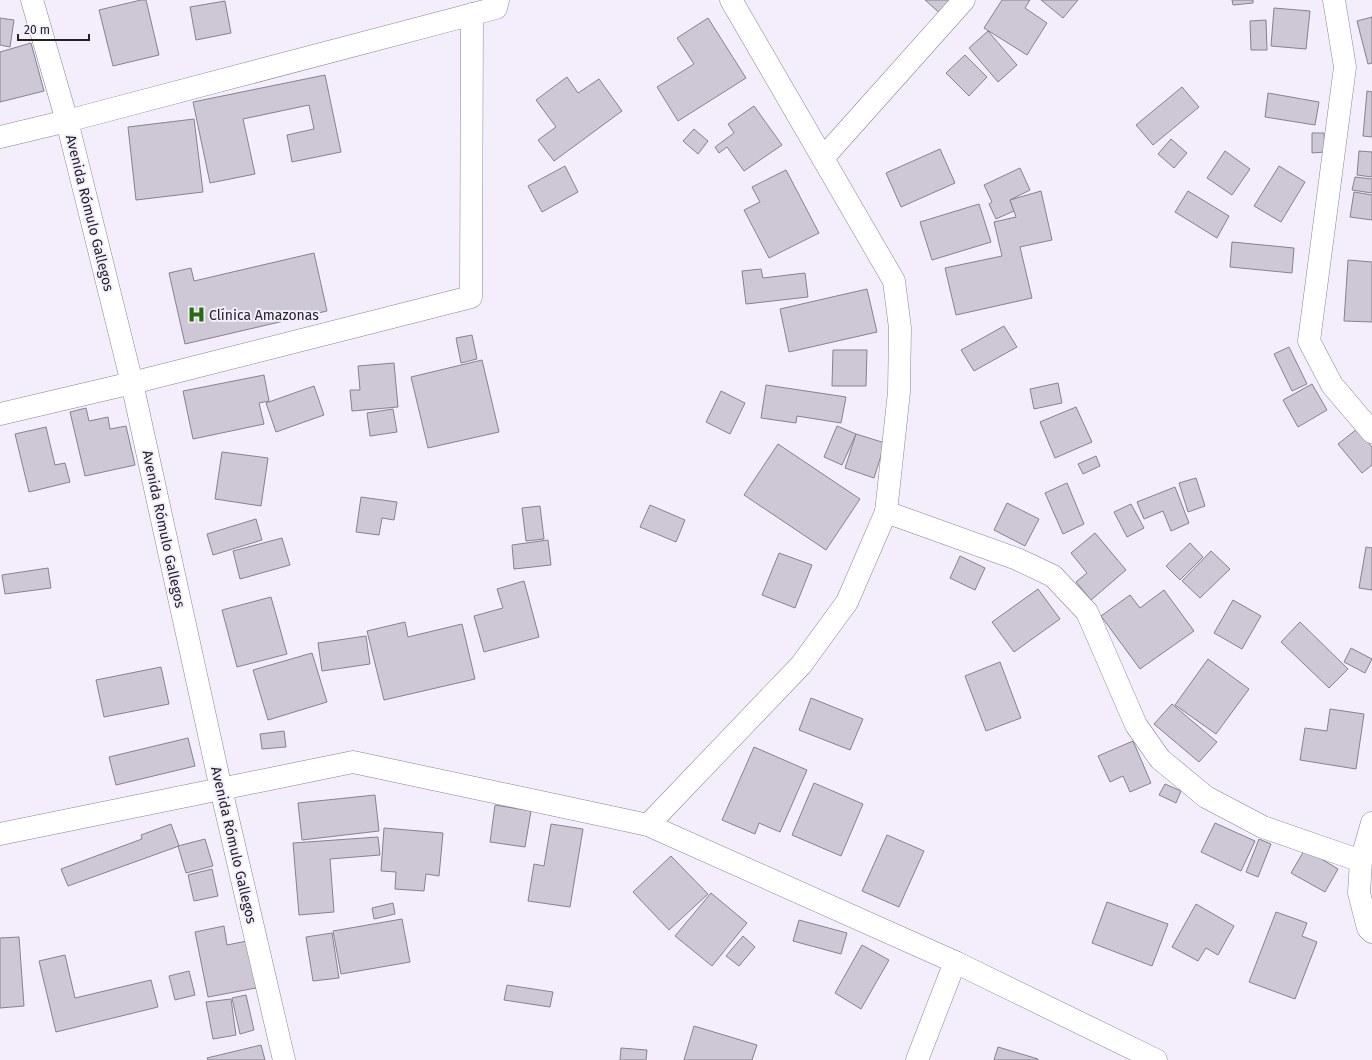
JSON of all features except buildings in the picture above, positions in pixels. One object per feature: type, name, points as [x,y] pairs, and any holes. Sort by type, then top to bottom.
[{"type":"street","name":"Avenida Rómulo Gallegos","points":[[32,0],[67,121],[132,383],[221,789],[284,1060]]},
{"type":"street","points":[[0,138],[496,8],[498,0]]},
{"type":"street","points":[[648,826],[801,665],[847,602],[886,512],[899,392],[900,328],[894,281],[731,0]]},
{"type":"street","points":[[823,158],[964,0]]},
{"type":"street","points":[[1334,0],[1345,67],[1309,341],[1332,385],[1372,432]]},
{"type":"street","points":[[0,414],[132,383],[471,297],[472,14]]},
{"type":"street","points":[[886,512],[1017,558],[1053,576],[1087,612],[1136,725],[1160,759],[1206,797],[1263,827],[1361,861]]},
{"type":"street","points":[[0,834],[353,762],[648,826],[955,962],[1156,1060]]},
{"type":"street","points":[[1372,823],[1361,861],[1359,893],[1368,928],[1372,932]]},
{"type":"street","points":[[917,1060],[955,962]]},
{"type":"place","name":"Clínica Amazonas","points":[[196,315]]}]
